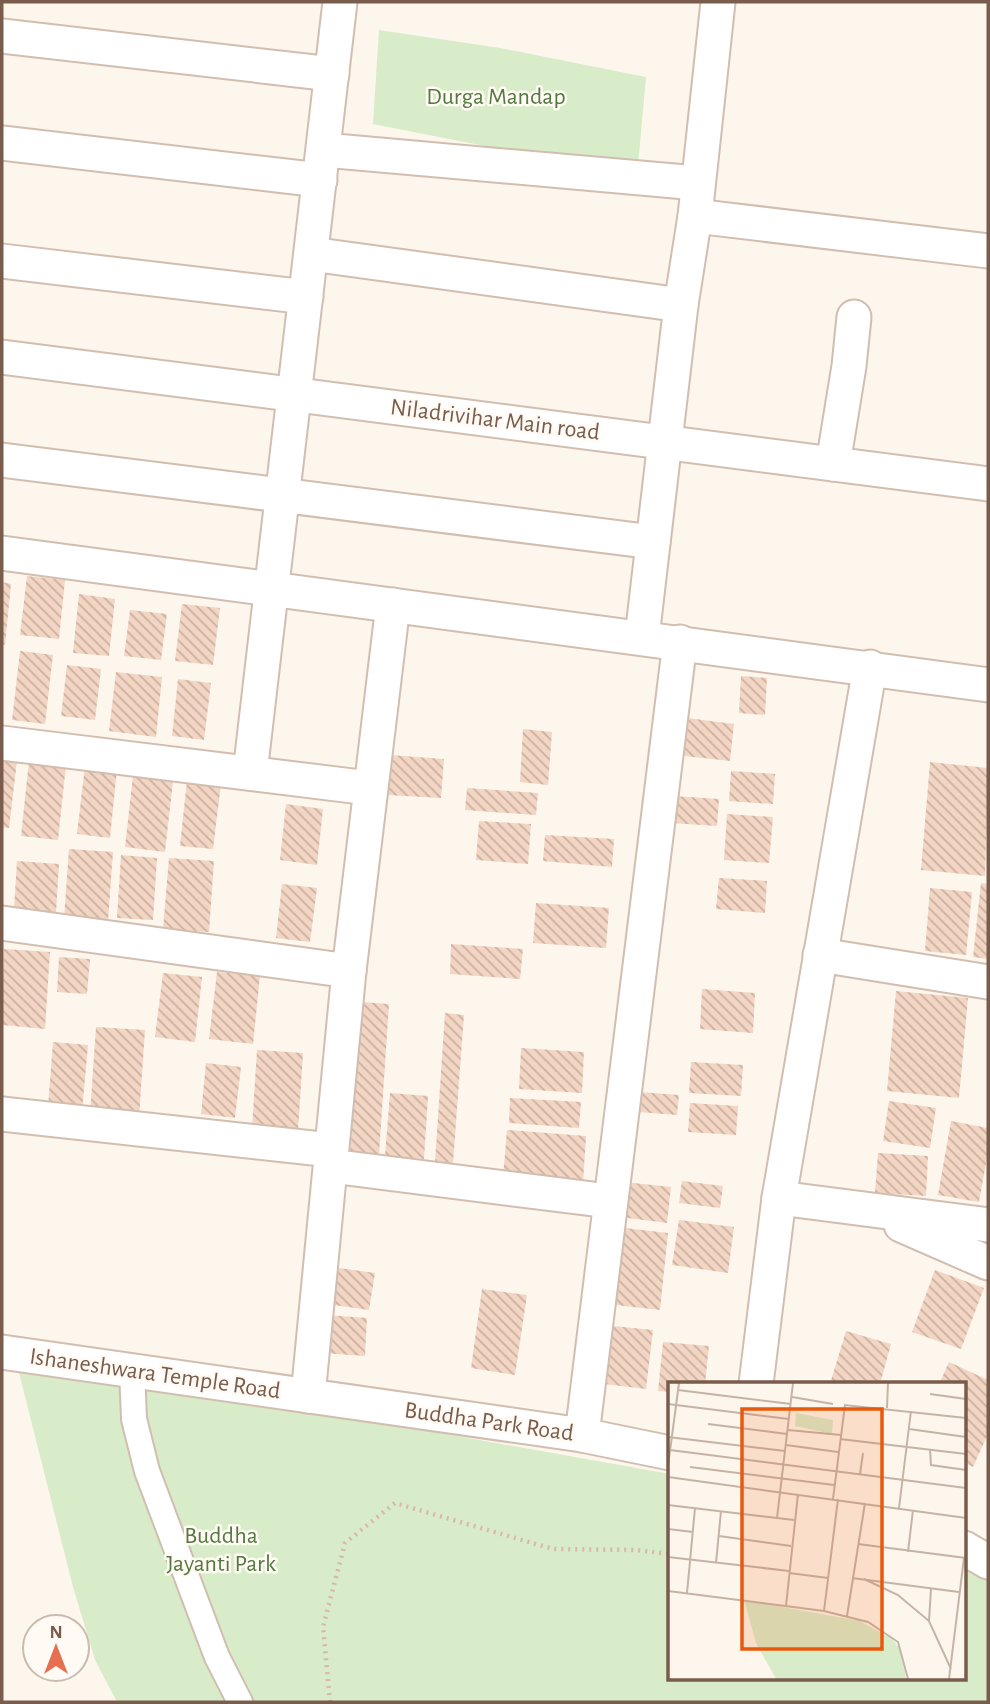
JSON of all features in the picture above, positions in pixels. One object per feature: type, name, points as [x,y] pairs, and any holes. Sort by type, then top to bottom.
[{"type":"street","points":[[250,773],[269,588],[295,394],[340,2]]},
{"type":"street","points":[[642,637],[681,305],[695,216],[718,2]]},
{"type":"street","points":[[2,36],[332,74]]},
{"type":"street","points":[[2,143],[322,165],[697,183]]},
{"type":"street","points":[[695,216],[988,251]]},
{"type":"street","points":[[311,254],[681,305]]},
{"type":"street","points":[[2,261],[306,297]]},
{"type":"street","points":[[833,464],[854,317]]},
{"type":"street","name":"Niladrivihar Main road","points":[[2,357],[988,484]]},
{"type":"street","points":[[2,460],[653,542]]},
{"type":"street","points":[[2,553],[870,667],[988,685]]},
{"type":"street","points":[[308,1395],[349,971],[393,605]]},
{"type":"street","points":[[582,1435],[680,642]]},
{"type":"street","points":[[756,1382],[779,1198],[870,667]]},
{"type":"street","points":[[2,743],[369,788]]},
{"type":"street","points":[[2,923],[349,971]]},
{"type":"street","points":[[820,955],[988,982]]},
{"type":"street","points":[[2,1114],[331,1158],[609,1201]]},
{"type":"street","points":[[779,1198],[988,1226]]},
{"type":"street","points":[[863,1208],[988,1263]]},
{"type":"street","name":"Ishaneshwara Temple Road","points":[[2,1352],[308,1395]]},
{"type":"street","points":[[132,1370],[134,1419],[147,1471],[212,1644],[240,1702]]},
{"type":"street","name":"Buddha Park Road","points":[[308,1395],[582,1435],[668,1453]]},
{"type":"street","points":[[965,1549],[988,1562]]},
{"type":"path","points":[[330,1702],[323,1627],[345,1543],[395,1503],[554,1549],[636,1550],[668,1554]]},
{"type":"green space","name":"Durga Mandap","points":[[379,30],[500,48],[646,77],[637,176],[373,124]]},
{"type":"green space","name":"Buddha Jayanti Park","points":[[15,1357],[668,1474],[668,1680],[965,1680],[965,1564],[988,1580],[988,1702],[117,1702],[91,1647],[91,1613],[81,1613]]},
{"type":"building","points":[[27,576],[65,580],[59,639],[20,635]]},
{"type":"building","points":[[2,582],[11,584],[5,645],[2,644]]},
{"type":"building","points":[[79,594],[115,599],[109,656],[73,653]]},
{"type":"building","points":[[182,604],[220,608],[213,665],[175,661]]},
{"type":"building","points":[[130,610],[167,614],[161,660],[124,656]]},
{"type":"building","points":[[20,651],[53,655],[45,724],[12,720]]},
{"type":"building","points":[[67,665],[101,669],[95,720],[61,716]]},
{"type":"building","points":[[116,672],[162,677],[156,737],[109,731]]},
{"type":"building","points":[[741,676],[767,678],[765,715],[739,713]]},
{"type":"building","points":[[178,679],[211,683],[204,740],[172,736]]},
{"type":"building","points":[[680,717],[734,724],[730,761],[676,755]]},
{"type":"building","points":[[523,729],[552,732],[548,785],[520,782]]},
{"type":"building","points":[[390,755],[444,759],[441,798],[387,795]]},
{"type":"building","points":[[2,759],[17,761],[9,828],[2,827]]},
{"type":"building","points":[[29,761],[66,765],[58,840],[21,836]]},
{"type":"building","points":[[930,762],[988,768],[985,876],[921,870]]},
{"type":"building","points":[[85,766],[117,769],[110,838],[77,834]]},
{"type":"building","points":[[731,771],[775,774],[773,804],[729,801]]},
{"type":"building","points":[[133,776],[173,781],[165,852],[125,847]]},
{"type":"building","points":[[187,780],[221,784],[213,849],[180,846]]},
{"type":"building","points":[[467,788],[538,793],[536,815],[465,810]]},
{"type":"building","points":[[673,796],[719,799],[717,826],[671,823]]},
{"type":"building","points":[[286,804],[323,809],[317,865],[280,860]]},
{"type":"building","points":[[727,814],[773,817],[769,863],[724,860]]},
{"type":"building","points":[[479,821],[531,824],[528,864],[476,860]]},
{"type":"building","points":[[545,835],[614,839],[612,867],[543,861]]},
{"type":"building","points":[[69,849],[113,852],[108,921],[64,918]]},
{"type":"building","points":[[121,855],[157,858],[153,920],[117,918]]},
{"type":"building","points":[[169,858],[214,861],[209,932],[163,929]]},
{"type":"building","points":[[17,861],[59,864],[56,912],[14,909]]},
{"type":"building","points":[[719,878],[767,881],[765,913],[716,909]]},
{"type":"building","points":[[981,883],[988,884],[988,959],[973,957]]},
{"type":"building","points":[[282,884],[317,888],[310,942],[276,938]]},
{"type":"building","points":[[930,888],[972,892],[966,955],[925,951]]},
{"type":"building","points":[[536,903],[609,908],[606,948],[533,943]]},
{"type":"building","points":[[451,944],[523,949],[520,979],[450,974]]},
{"type":"building","points":[[4,949],[50,952],[45,1029],[2,1025]]},
{"type":"building","points":[[59,957],[90,959],[87,994],[57,992]]},
{"type":"building","points":[[217,972],[260,976],[253,1044],[209,1039]]},
{"type":"building","points":[[163,973],[202,977],[195,1042],[155,1037]]},
{"type":"building","points":[[702,989],[755,993],[753,1033],[700,1029]]},
{"type":"building","points":[[896,991],[968,998],[959,1098],[887,1091]]},
{"type":"building","points":[[361,1002],[389,1004],[379,1155],[350,1153]]},
{"type":"building","points":[[445,1013],[464,1015],[453,1163],[435,1162]]},
{"type":"building","points":[[96,1027],[145,1030],[139,1118],[90,1114]]},
{"type":"building","points":[[53,1042],[88,1045],[82,1111],[48,1107]]},
{"type":"building","points":[[521,1048],[584,1052],[582,1093],[519,1089]]},
{"type":"building","points":[[257,1050],[303,1053],[298,1131],[252,1128]]},
{"type":"building","points":[[691,1062],[743,1065],[741,1096],[689,1093]]},
{"type":"building","points":[[206,1063],[241,1067],[235,1118],[201,1114]]},
{"type":"building","points":[[639,1092],[679,1095],[677,1115],[638,1112]]},
{"type":"building","points":[[390,1093],[428,1096],[424,1159],[385,1156]]},
{"type":"building","points":[[510,1098],[581,1102],[579,1128],[509,1123]]},
{"type":"building","points":[[889,1101],[936,1108],[930,1148],[883,1141]]},
{"type":"building","points":[[690,1103],[738,1106],[736,1135],[688,1132]]},
{"type":"building","points":[[951,1121],[988,1128],[988,1152],[979,1202],[938,1195]]},
{"type":"building","points":[[507,1130],[586,1136],[583,1183],[503,1177]]},
{"type":"building","points":[[878,1153],[928,1156],[926,1196],[875,1193]]},
{"type":"building","points":[[682,1181],[723,1186],[720,1208],[679,1203]]},
{"type":"building","points":[[624,1182],[671,1187],[667,1223],[620,1217]]},
{"type":"building","points":[[679,1220],[734,1227],[728,1273],[672,1265]]},
{"type":"building","points":[[616,1227],[668,1233],[660,1310],[607,1304]]},
{"type":"building","points":[[332,1267],[375,1273],[369,1310],[327,1304]]},
{"type":"building","points":[[935,1270],[984,1288],[961,1349],[912,1332]]},
{"type":"building","points":[[482,1289],[527,1295],[515,1375],[471,1368]]},
{"type":"building","points":[[326,1315],[367,1318],[365,1356],[323,1353]]},
{"type":"building","points":[[603,1325],[653,1330],[646,1389],[596,1383]]},
{"type":"building","points":[[846,1331],[891,1344],[881,1382],[831,1382]]},
{"type":"building","points":[[663,1342],[709,1346],[705,1382],[668,1382],[668,1392],[658,1391]]},
{"type":"building","points":[[949,1362],[988,1380],[988,1434],[973,1467],[965,1463],[965,1382],[940,1382]]}]
